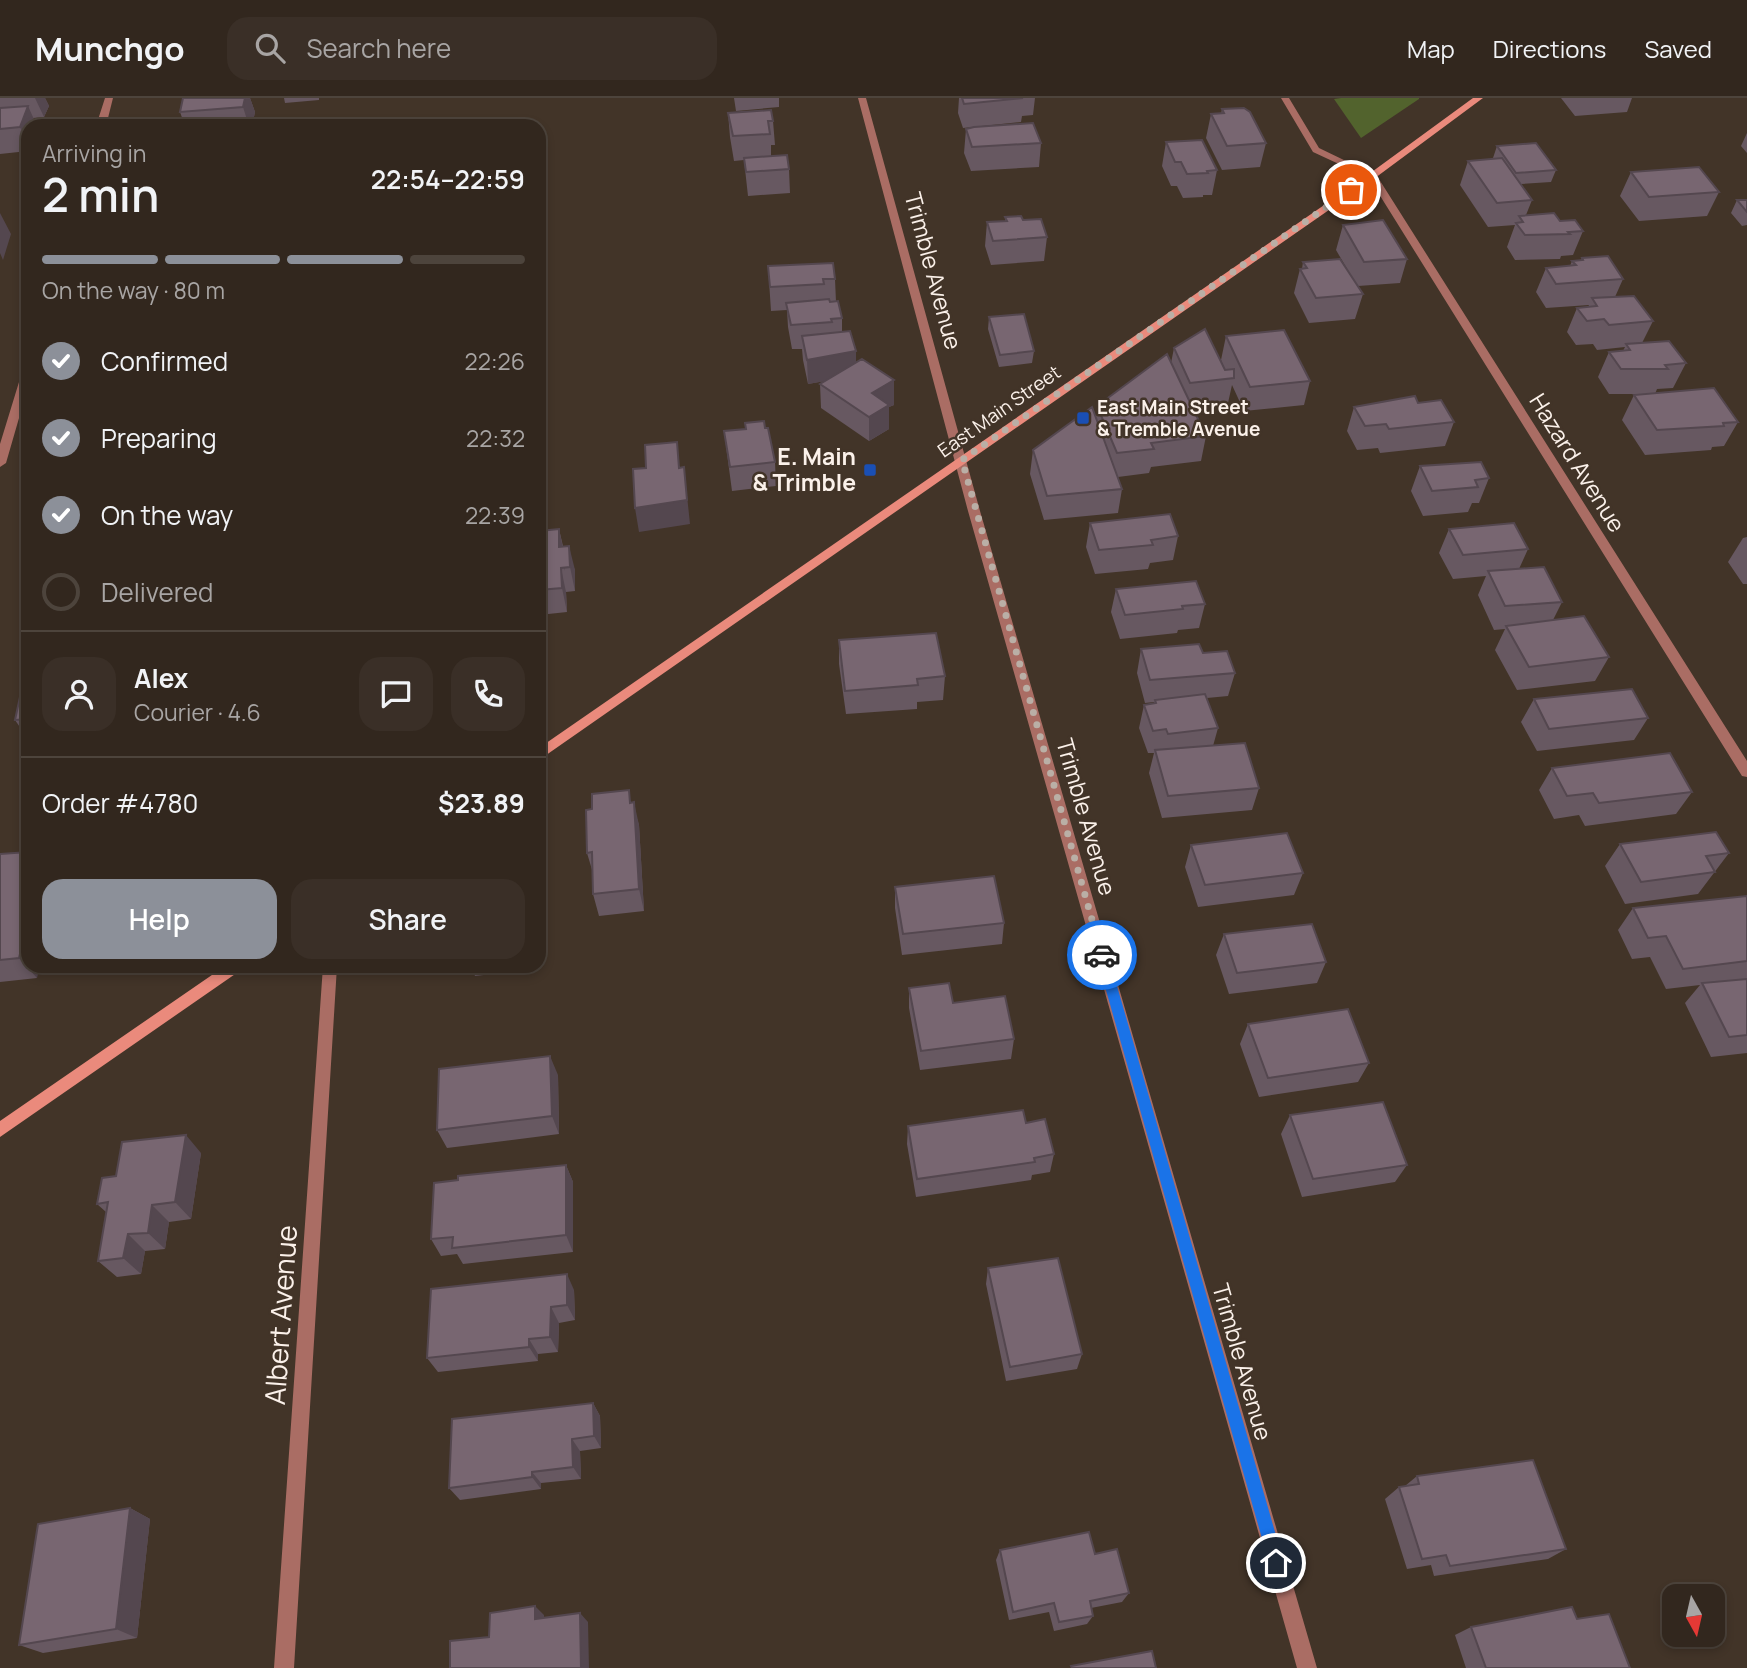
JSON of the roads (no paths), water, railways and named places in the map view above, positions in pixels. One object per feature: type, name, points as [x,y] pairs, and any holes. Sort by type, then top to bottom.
[{"type":"street","points":[[102,119],[109,98]]},
{"type":"street","name":"Trimble Avenue","points":[[862,98],[962,460],[1307,1668]]},
{"type":"street","points":[[1285,98],[1316,150],[1372,176]]},
{"type":"street","name":"East Main Street","points":[[546,750],[1372,176],[1479,98]]},
{"type":"street","name":"Hazard Avenue","points":[[1372,176],[1747,772]]},
{"type":"street","points":[[0,463],[21,392]]},
{"type":"street","points":[[0,1130],[226,973]]},
{"type":"street","name":"Albert Avenue","points":[[284,1668],[330,973]]},
{"type":"place","name":"East Main Street & Tremble Avenue","points":[[1083,418]]},
{"type":"place","name":"E. Main & Trimble","points":[[870,470]]}]
